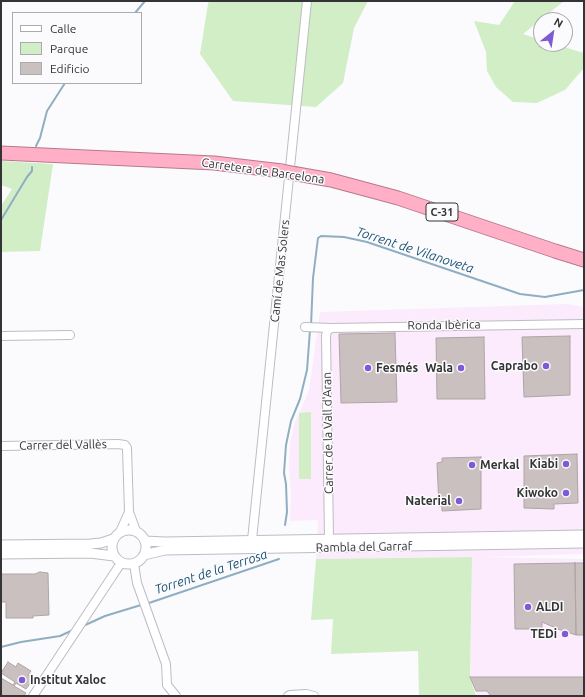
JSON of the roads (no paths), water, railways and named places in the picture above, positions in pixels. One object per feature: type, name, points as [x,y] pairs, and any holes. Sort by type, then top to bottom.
[{"type":"highway","name":"Carretera de Barcelona","points":[[1,153],[214,163],[282,171],[331,180],[398,198],[584,260]]},
{"type":"street","name":"Camí de Mas Solers","points":[[252,540],[307,1]]},
{"type":"street","name":"Ronda Ibèrica","points":[[305,327],[331,328],[584,324]]},
{"type":"street","name":"Carrer de la Vall d'Aran","points":[[329,539],[326,336],[327,331],[331,328]]},
{"type":"street","points":[[1,336],[70,335]]},
{"type":"street","name":"Carrer del Vallès","points":[[1,446],[125,445],[127,448],[129,512]]},
{"type":"street","points":[[129,512],[136,531]]},
{"type":"street","points":[[1,545],[101,543],[113,539],[120,532],[129,512]]},
{"type":"street","points":[[120,532],[128,530],[136,531],[141,534],[145,541],[146,548],[144,555]]},
{"type":"street","name":"Rambla del Garraf","points":[[287,544],[329,539],[584,535]]},
{"type":"street","points":[[113,539],[111,548],[114,556],[121,563],[134,564],[137,583],[166,664],[167,685],[176,696]]},
{"type":"street","name":"Rambla del Garraf","points":[[145,541],[252,540],[277,544]]},
{"type":"street","name":"Rambla del Garraf","points":[[134,564],[144,555],[165,550],[277,544],[584,544]]},
{"type":"street","points":[[1,554],[90,553],[114,556]]},
{"type":"street","points":[[34,696],[121,563]]},
{"type":"street","points":[[288,696],[306,694],[314,696]]},
{"type":"waterway","points":[[136,12],[145,1]]},
{"type":"waterway","points":[[36,146],[40,138],[47,111],[64,84]]},
{"type":"waterway","points":[[1,220],[32,171],[32,167]]},
{"type":"waterway","name":"Torrent de Vilanoveta","points":[[311,326],[313,278],[318,238],[321,236],[344,237],[367,242],[520,294],[545,297],[584,290]]},
{"type":"waterway","name":"Torrent de la Terrosa","points":[[285,525],[287,512],[284,473],[286,445],[291,421],[300,399],[307,370],[310,330]]},
{"type":"waterway","name":"Torrent de la Terrosa","points":[[149,603],[279,559]]},
{"type":"waterway","name":"Torrent de Vilanoveta","points":[[83,626],[105,616],[141,605]]},
{"type":"waterway","name":"Torrent de la Terrosa","points":[[1,647],[21,642],[60,636],[73,630]]},
{"type":"place","name":"Caprabo","points":[[546,366]]},
{"type":"place","name":"Fesmés","points":[[368,368]]},
{"type":"place","name":"Wala","points":[[461,368]]},
{"type":"place","name":"Kiabi","points":[[566,464]]},
{"type":"place","name":"Merkal","points":[[472,465]]},
{"type":"place","name":"Kiwoko","points":[[566,493]]},
{"type":"place","name":"Naterial","points":[[459,501]]},
{"type":"place","name":"ALDI","points":[[528,607]]},
{"type":"place","name":"TEDi","points":[[565,634]]},
{"type":"place","name":"Institut Xaloc","points":[[22,680]]}]
